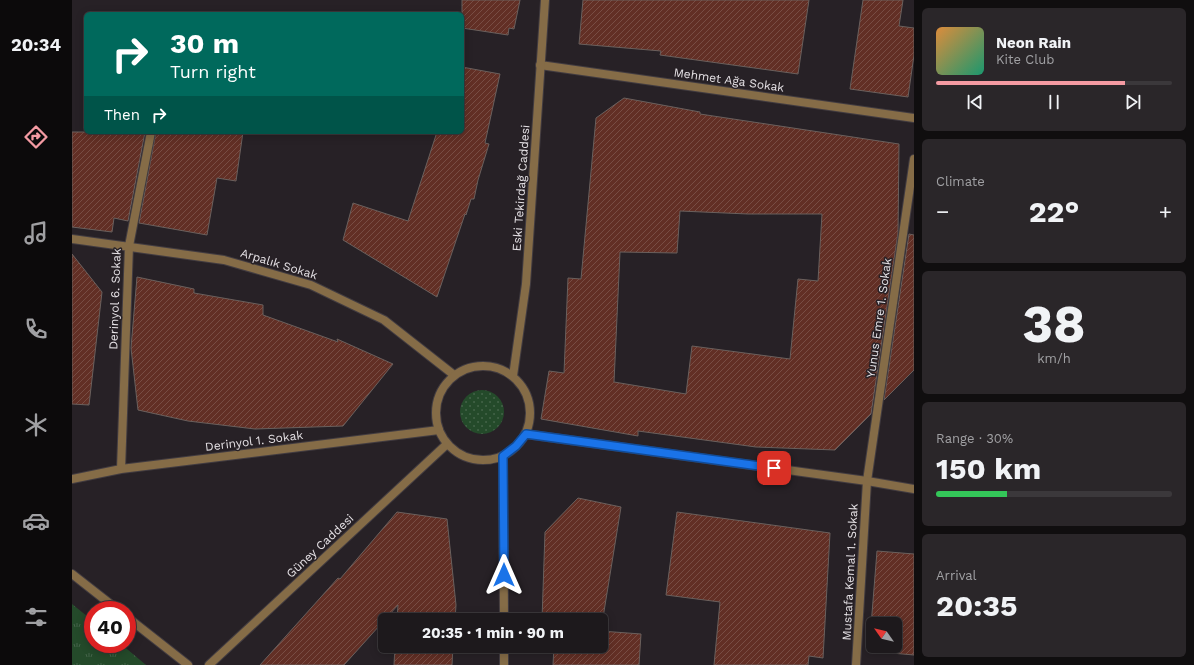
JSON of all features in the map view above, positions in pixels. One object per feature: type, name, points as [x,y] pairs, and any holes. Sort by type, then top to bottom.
[{"type":"street","name":"Eski Tekirdağ Caddesi","points":[[514,376],[526,284],[545,0]]},
{"type":"street","name":"Mehmet Ağa Sokak","points":[[540,65],[914,118]]},
{"type":"street","name":"Derinyol 6. Sokak","points":[[121,469],[129,246],[151,134]]},
{"type":"street","name":"Yunus Emre 1. Sokak","points":[[867,481],[914,159]]},
{"type":"street","name":"Arpalık Sokak","points":[[72,239],[224,260],[311,285],[384,320],[454,375]]},
{"type":"street","points":[[484,365],[500,368],[514,376],[524,388],[530,403],[530,418],[526,434],[516,446],[503,456],[488,460],[473,459],[458,454],[447,444],[439,430],[435,415],[437,400],[444,386],[454,375],[468,367],[484,365]]},
{"type":"street","name":"Derinyol 1. Sokak","points":[[72,479],[121,469],[439,430]]},
{"type":"street","points":[[526,434],[867,481],[914,489]]},
{"type":"street","name":"Güney Caddesi","points":[[209,665],[447,444]]},
{"type":"street","points":[[503,456],[504,613]]},
{"type":"street","name":"Mustafa Kemal 1. Sokak","points":[[856,665],[867,481]]},
{"type":"street","points":[[72,574],[106,601]]},
{"type":"street","points":[[136,624],[188,665]]},
{"type":"street","points":[[504,653],[504,665]]},
{"type":"green space","points":[[478,390],[486,390],[498,396],[504,408],[504,416],[498,428],[486,434],[478,434],[466,428],[460,416],[460,408],[466,396]]},
{"type":"green space","points":[[72,604],[84,614],[84,653],[132,653],[146,665],[72,665]]},
{"type":"building","points":[[462,0],[520,0],[514,29],[509,28],[508,35],[464,28],[464,12],[462,12]]},
{"type":"building","points":[[583,0],[809,0],[798,74],[660,55],[661,51],[579,44]]},
{"type":"building","points":[[863,0],[903,0],[899,26],[914,28],[914,55],[908,97],[850,89]]},
{"type":"building","points":[[464,67],[500,74],[485,143],[489,144],[474,199],[471,199],[466,215],[465,214],[437,297],[343,240],[353,203],[408,221],[436,134],[464,134]]},
{"type":"building","points":[[624,98],[700,112],[700,114],[899,144],[898,233],[871,414],[835,450],[756,447],[638,431],[638,436],[541,419],[549,371],[564,373],[568,278],[581,279],[596,118]],"holes":[[[680,211],[748,214],[822,214],[818,281],[798,279],[790,359],[692,346],[686,394],[614,382],[620,252],[677,253]]]},
{"type":"building","points":[[72,132],[84,132],[84,134],[145,134],[128,221],[114,218],[112,232],[72,227]]},
{"type":"building","points":[[156,134],[243,134],[236,181],[217,178],[207,235],[139,223]]},
{"type":"building","points":[[909,234],[914,235],[914,370],[884,400]]},
{"type":"building","points":[[72,254],[102,292],[89,405],[72,404]]},
{"type":"building","points":[[137,277],[194,289],[194,293],[263,305],[263,315],[338,342],[337,339],[393,364],[343,426],[255,429],[188,421],[138,410],[131,348]]},
{"type":"building","points":[[578,498],[621,507],[604,613],[542,613],[545,532]]},
{"type":"building","points":[[397,512],[447,519],[456,605],[455,613],[397,613],[398,605],[391,613],[378,613],[378,627],[344,665],[260,665],[338,578],[340,579]]},
{"type":"building","points":[[677,512],[830,533],[823,658],[809,656],[808,665],[714,665],[720,602],[666,595]]},
{"type":"building","points":[[877,551],[914,554],[914,655],[892,653],[902,653],[902,617],[872,617]]},
{"type":"building","points":[[608,632],[641,634],[639,665],[553,665],[554,653],[608,653]]},
{"type":"building","points":[[395,653],[453,653],[452,665],[394,665]]},
{"type":"route","points":[[504,575],[503,456],[516,446],[526,434],[774,468]]}]
